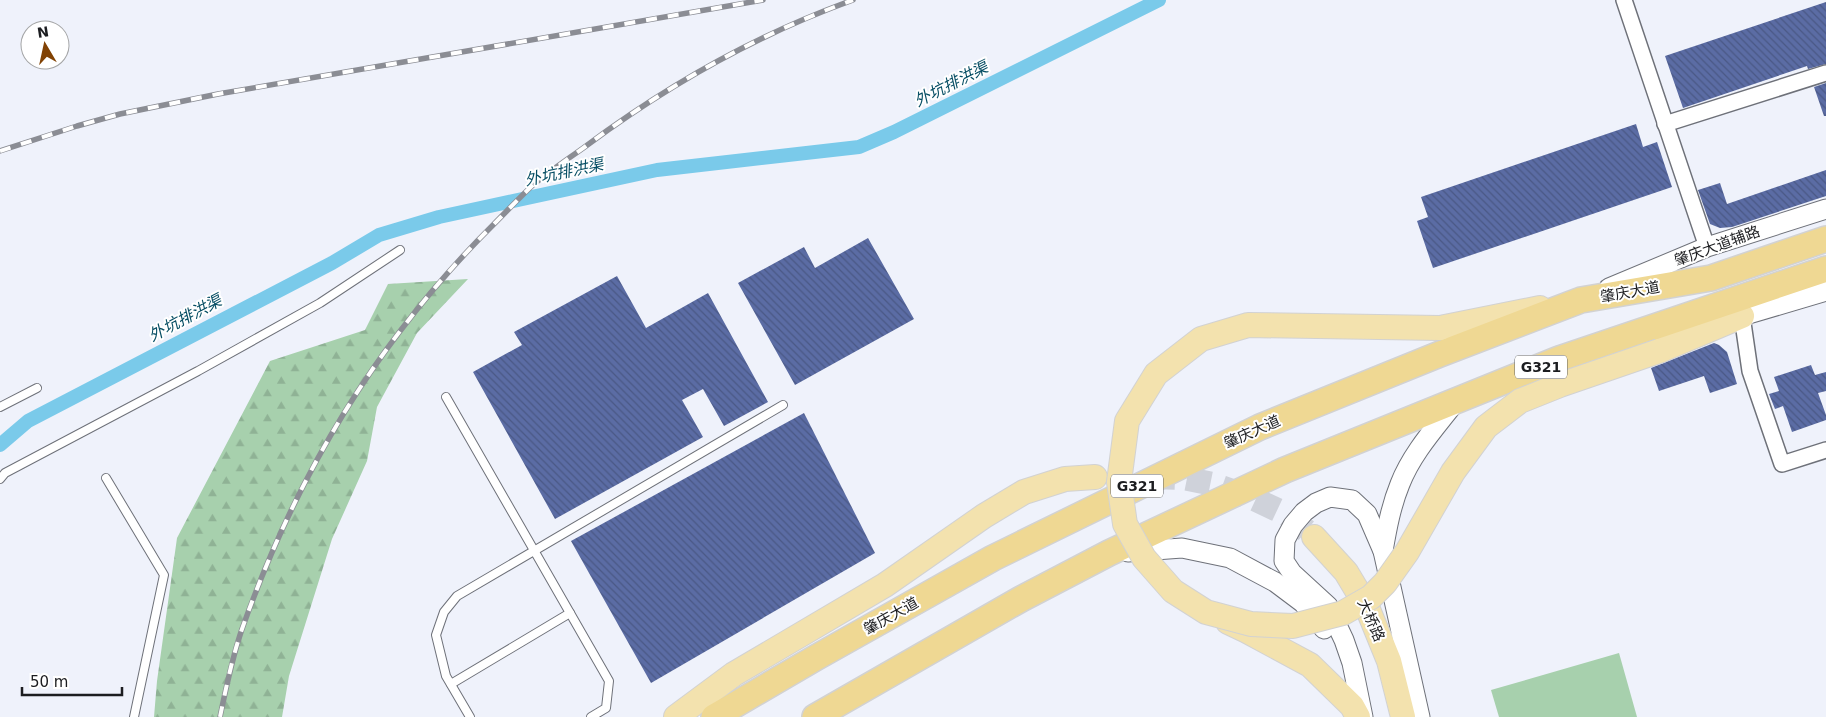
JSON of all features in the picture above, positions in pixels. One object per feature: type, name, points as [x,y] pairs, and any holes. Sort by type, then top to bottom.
[{"type":"highway","name":"肇庆大道","points":[[714,717],[993,558],[1260,427],[1440,354],[1581,300],[1711,278],[1826,238]]},
{"type":"highway","name":"G321","points":[[815,717],[1021,599],[1110,553],[1285,470],[1551,363],[1826,269]]},
{"type":"main road","points":[[1358,717],[1352,706],[1310,665],[1247,631],[1206,612],[1173,591],[1144,558],[1126,524],[1119,482],[1127,421],[1156,374],[1201,339],[1248,325],[1440,328],[1581,300]]},
{"type":"main road","points":[[1206,612],[1251,624],[1293,626],[1343,614],[1371,597],[1385,583],[1407,552],[1453,472],[1486,427],[1520,401],[1560,385],[1659,351],[1742,316]]},
{"type":"main road","points":[[676,717],[734,674],[885,586],[984,516],[1024,492],[1065,479],[1094,477]]},
{"type":"main road","name":"大桥路","points":[[1314,537],[1346,572],[1367,607],[1389,661],[1403,717]]},
{"type":"street","points":[[1624,0],[1706,247]]},
{"type":"street","points":[[1664,124],[1826,73]]},
{"type":"street","name":"肇庆大道辅路","points":[[1581,300],[1706,247],[1826,209]]},
{"type":"street","points":[[1627,336],[1742,316],[1826,291]]},
{"type":"street","points":[[1742,316],[1750,372],[1782,464],[1826,450]]},
{"type":"street","points":[[1383,551],[1389,518],[1406,471],[1429,436],[1456,401]]},
{"type":"street","points":[[1363,717],[1352,663],[1344,640],[1328,606],[1292,574],[1284,561],[1285,540],[1293,525],[1304,512],[1316,503],[1330,498],[1352,500],[1367,514],[1383,551],[1420,717]]},
{"type":"street","points":[[1110,553],[1182,548],[1230,558],[1275,582],[1303,603],[1352,663]]},
{"type":"lane","points":[[0,479],[5,473],[198,371],[320,303],[400,250]]},
{"type":"lane","points":[[0,407],[37,388]]},
{"type":"lane","points":[[446,397],[609,681],[606,708],[591,717]]},
{"type":"lane","points":[[470,717],[446,676],[436,635],[444,612],[457,596],[783,405]]},
{"type":"lane","points":[[106,478],[164,575],[134,717]]},
{"type":"lane","points":[[451,684],[570,613]]},
{"type":"green space","points":[[468,279],[417,333],[377,407],[367,461],[332,539],[289,676],[282,717],[154,717],[157,681],[177,538],[270,361],[365,330],[388,284]]},
{"type":"green space","points":[[1619,653],[1637,717],[1499,717],[1491,690]]},
{"type":"building","points":[[1826,2],[1826,64],[1808,69],[1807,66],[1683,108],[1665,56]]},
{"type":"building","points":[[1826,83],[1826,116],[1824,116],[1814,87]]},
{"type":"building","points":[[1636,124],[1643,147],[1657,142],[1672,187],[1433,268],[1417,221],[1428,217],[1421,197]]},
{"type":"building","points":[[1826,170],[1826,196],[1732,227],[1720,228],[1710,224],[1698,190],[1720,183],[1727,204]]},
{"type":"building","points":[[868,238],[914,319],[795,385],[738,283],[804,247],[815,268]]},
{"type":"building","points":[[617,276],[646,328],[708,293],[768,402],[724,426],[703,389],[682,400],[703,437],[555,519],[473,372],[522,345],[514,332]]},
{"type":"building","points":[[1714,343],[1727,352],[1737,384],[1710,393],[1704,376],[1659,391],[1651,368]]},
{"type":"building","points":[[1811,365],[1815,375],[1826,372],[1826,391],[1818,393],[1826,420],[1792,432],[1783,406],[1775,409],[1769,394],[1779,391],[1774,377]]},
{"type":"building","points":[[804,413],[875,553],[651,683],[571,541]]},
{"type":"waterway","name":"外坑排洪渠","points":[[0,445],[28,421],[332,263],[379,235],[439,217],[657,170],[859,147],[894,132],[1159,0]]},
{"type":"tunnel","points":[[1151,477],[1183,478],[1213,484],[1252,498],[1286,514],[1314,537]]},
{"type":"railway","points":[[0,151],[120,114],[218,94],[763,0]]},
{"type":"railway","points":[[220,717],[232,662],[242,629],[288,517],[315,463],[377,362],[413,314],[452,268],[533,185],[649,102],[748,45],[853,0]]}]
